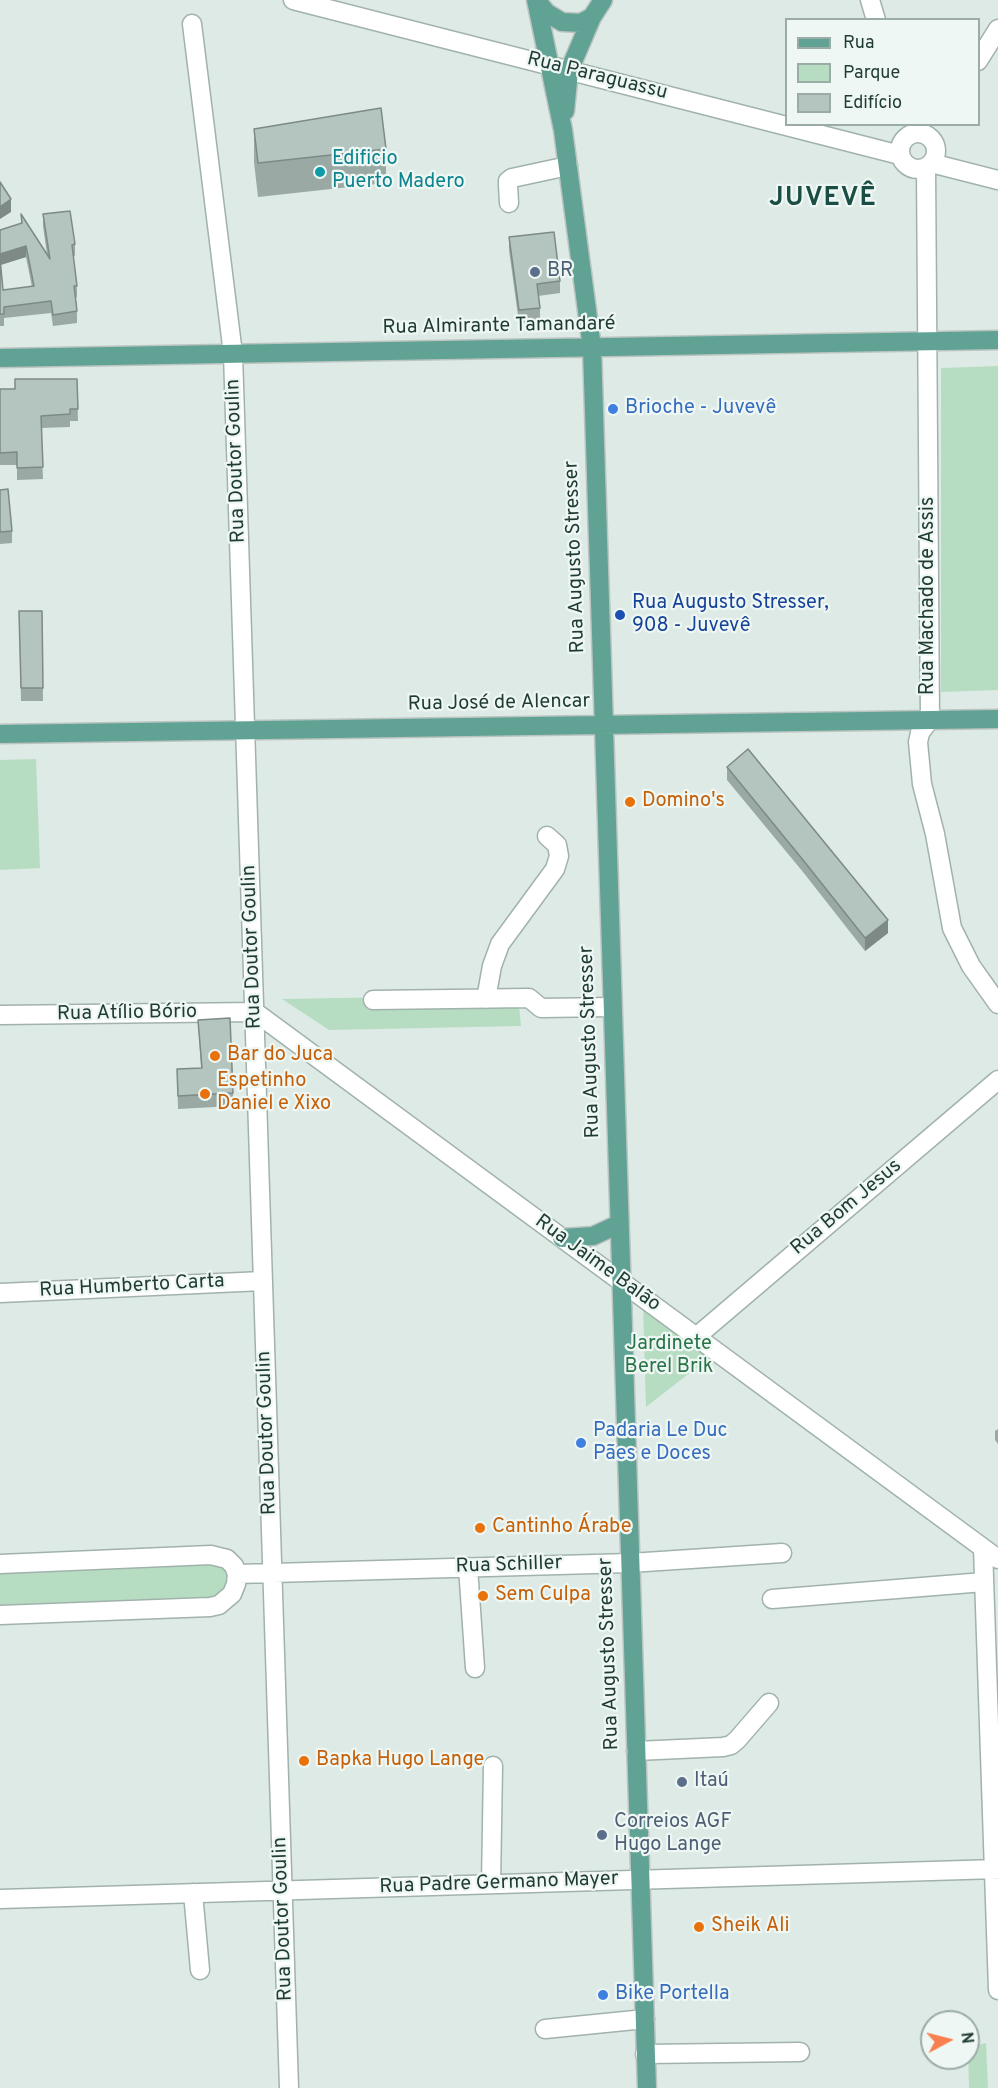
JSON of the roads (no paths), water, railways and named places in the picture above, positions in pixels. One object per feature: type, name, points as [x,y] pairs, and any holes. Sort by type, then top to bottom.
[{"type":"main road","name":"Rua Augusto Stresser","points":[[536,0],[563,130],[592,348],[646,2088]]},
{"type":"main road","points":[[536,0],[547,13],[562,22],[581,23],[592,17]]},
{"type":"main road","points":[[563,130],[569,70],[592,17],[603,0]]},
{"type":"main road","name":"Rua Almirante Tamandaré","points":[[0,358],[998,340]]},
{"type":"main road","name":"Rua José de Alencar","points":[[0,734],[998,719]]},
{"type":"main road","points":[[562,1238],[593,1236],[619,1224]]},
{"type":"street","name":"Rua Paraguassu","points":[[293,0],[785,125]]},
{"type":"street","points":[[870,0],[875,18]]},
{"type":"street","name":"Rua Doutor Goulin","points":[[192,24],[234,354],[289,2088]]},
{"type":"street","points":[[980,58],[998,29]]},
{"type":"street","name":"Rua Paraguassu","points":[[787,126],[900,155]]},
{"type":"street","points":[[907,130],[920,133],[934,131],[936,153],[928,165],[920,169],[910,167],[900,155],[901,144],[907,130]]},
{"type":"street","points":[[928,165],[998,180]]},
{"type":"street","name":"Rua Machado de Assis","points":[[928,165],[930,719],[920,733],[919,762],[952,928],[971,966],[998,1004]]},
{"type":"street","points":[[509,203],[508,181],[512,178],[568,166]]},
{"type":"street","points":[[486,999],[492,966],[500,944],[555,869],[559,856],[557,845],[547,836]]},
{"type":"street","points":[[373,1000],[529,998],[542,1008],[612,1007]]},
{"type":"street","name":"Rua Atílio Bório","points":[[0,1016],[255,1012]]},
{"type":"street","name":"Rua Jaime Balão","points":[[255,1012],[998,1559]]},
{"type":"street","name":"Rua Bom Jesus","points":[[696,1337],[998,1080]]},
{"type":"street","name":"Rua Humberto Carta","points":[[0,1293],[263,1281]]},
{"type":"street","points":[[983,1548],[996,1869],[998,1990]]},
{"type":"street","name":"Rua Schiller","points":[[237,1574],[630,1563],[782,1553]]},
{"type":"street","points":[[0,1564],[211,1555],[227,1559],[234,1566],[237,1574],[232,1594],[219,1605],[210,1607],[0,1615]]},
{"type":"street","points":[[468,1568],[475,1668]]},
{"type":"street","points":[[772,1599],[984,1582]]},
{"type":"street","points":[[636,1751],[731,1745],[769,1703]]},
{"type":"street","points":[[491,1884],[493,1766]]},
{"type":"street","name":"Rua Padre Germano Mayer","points":[[0,1899],[996,1869]]},
{"type":"street","points":[[192,1893],[200,1970]]},
{"type":"street","points":[[545,2029],[645,2019]]},
{"type":"street","points":[[645,2054],[800,2052]]},
{"type":"place","name":"Edificio Puerto Madero","points":[[320,172]]},
{"type":"place","name":"BR","points":[[535,272]]},
{"type":"place","name":"Brioche - Juvevê","points":[[613,409]]},
{"type":"place","name":"Rua Augusto Stresser, 908 - Juvevê","points":[[620,615]]},
{"type":"place","name":"Domino's","points":[[630,802]]},
{"type":"place","name":"Bar do Juca","points":[[215,1056]]},
{"type":"place","name":"Espetinho Daniel e Xixo","points":[[205,1094]]},
{"type":"place","name":"Padaria Le Duc Pães e Doces","points":[[581,1443]]},
{"type":"place","name":"Cantinho Árabe","points":[[480,1528]]},
{"type":"place","name":"Sem Culpa","points":[[483,1596]]},
{"type":"place","name":"Bapka Hugo Lange","points":[[304,1761]]},
{"type":"place","name":"Itaú","points":[[682,1782]]},
{"type":"place","name":"Correios AGF Hugo Lange","points":[[602,1835]]},
{"type":"place","name":"Sheik Ali","points":[[699,1927]]},
{"type":"place","name":"Bike Portella","points":[[603,1995]]},
{"type":"district","name":"JUVEVÊ","points":[[823,200]]},
{"type":"park label","name":"Jardinete Berel Brik","points":[[669,1356]]}]
